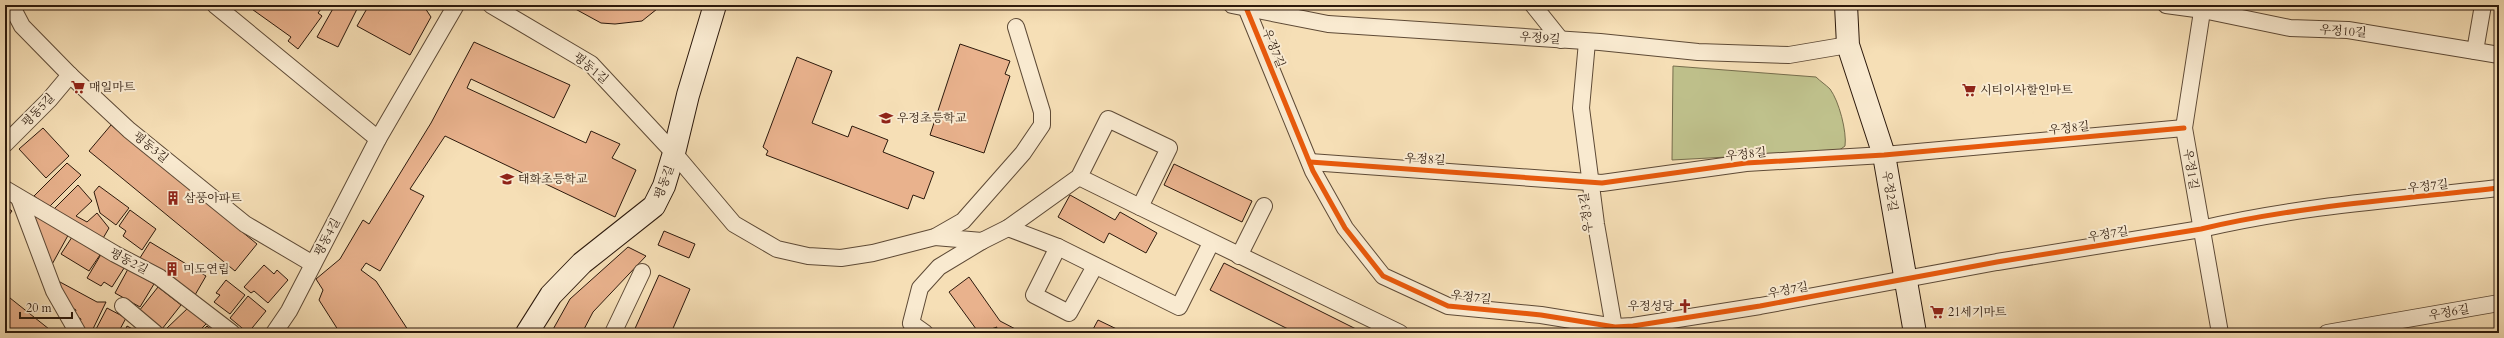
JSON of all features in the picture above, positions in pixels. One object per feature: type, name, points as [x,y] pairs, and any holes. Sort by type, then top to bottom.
[{"type":"street","name":"평동3길","points":[[11,5],[22,26],[70,75],[129,130],[245,224],[313,264]]},
{"type":"street","points":[[215,5],[378,139]]},
{"type":"street","name":"평동4길","points":[[274,333],[289,311],[378,139],[456,5]]},
{"type":"street","name":"평동1길","points":[[491,5],[591,64],[674,153],[734,224],[777,249],[808,256],[841,258],[879,251],[935,237]]},
{"type":"street","name":"평동길","points":[[529,332],[551,295],[582,263],[654,206],[664,186],[688,96],[715,5]]},
{"type":"street","name":"우정9길","points":[[1232,5],[1328,24],[1562,40],[1698,52],[1789,55],[1848,45]]},
{"type":"street","points":[[1533,5],[1562,40]]},
{"type":"street","name":"우정2길","points":[[1846,5],[1848,45],[1884,155],[1904,278],[1915,333]]},
{"type":"street","name":"우정10길","points":[[2166,5],[2203,7],[2290,28],[2348,30],[2499,55]]},
{"type":"street","points":[[2475,51],[2483,5]]},
{"type":"street","name":"우정7길","points":[[1247,7],[1310,162],[1345,228],[1383,276],[1448,306],[1541,315],[1615,330],[1760,306],[1904,278],[2201,229],[2236,221],[2374,201],[2499,188]]},
{"type":"street","name":"우정1길","points":[[2203,7],[2184,128],[2220,333]]},
{"type":"street","points":[[935,237],[963,221],[1023,153],[1042,125],[1042,112],[1016,27]]},
{"type":"street","name":"우정3길","points":[[1587,42],[1581,108],[1592,182],[1596,224],[1615,330]]},
{"type":"street","name":"평동5길","points":[[5,144],[49,100],[70,75]]},
{"type":"street","points":[[925,333],[911,323],[920,288],[939,267],[982,241],[1008,228],[1079,177],[1108,119],[1168,148],[1140,207]]},
{"type":"street","name":"우정8길","points":[[1310,162],[1602,183],[1746,163],[1884,155],[2184,128]]},
{"type":"street","points":[[1079,177],[1211,243],[1400,333]]},
{"type":"street","name":"평동2길","points":[[5,189],[159,277],[232,333]]},
{"type":"street","points":[[19,198],[54,291],[78,333]]},
{"type":"street","points":[[1238,256],[1264,206]]},
{"type":"street","points":[[1008,228],[1058,247],[1179,307],[1211,243]]},
{"type":"street","points":[[935,237],[982,241]]},
{"type":"street","points":[[1058,247],[1034,295],[1069,313],[1094,266]]},
{"type":"street","points":[[613,333],[642,272]]},
{"type":"street","name":"우정6길","points":[[2327,333],[2499,303]]},
{"type":"street","points":[[123,306],[155,333]]},
{"type":"green space","points":[[1673,66],[1816,77],[1830,89],[1836,101],[1844,125],[1845,146],[1838,151],[1672,160]]},
{"type":"building","points":[[250,5],[324,5],[318,13],[322,16],[298,49],[288,41],[291,37],[249,7]]},
{"type":"building","points":[[335,5],[359,5],[338,47],[317,37]]},
{"type":"building","points":[[369,5],[423,5],[431,17],[410,55],[357,26]]},
{"type":"building","points":[[568,5],[662,5],[642,21],[615,24],[601,23]]},
{"type":"building","points":[[474,42],[570,85],[554,118],[471,79],[467,88],[586,143],[591,131],[620,144],[612,158],[636,170],[615,217],[445,136],[410,189],[424,196],[380,271],[366,263],[361,270],[376,281],[410,333],[340,333],[319,300],[323,290],[316,279],[340,259],[363,220],[369,224],[431,123]]},
{"type":"building","points":[[960,44],[1010,61],[1005,74],[1010,76],[984,153],[930,135]]},
{"type":"building","points":[[797,57],[832,71],[812,123],[848,137],[852,126],[888,140],[883,152],[934,172],[924,199],[913,195],[908,209],[766,155],[768,151],[763,147]]},
{"type":"building","name":"삼풍아파트","points":[[111,125],[257,244],[235,271],[89,151]]},
{"type":"building","points":[[43,128],[69,156],[46,178],[19,149]]},
{"type":"building","points":[[67,163],[81,175],[49,207],[34,196]]},
{"type":"building","points":[[1174,164],[1252,201],[1242,222],[1164,185]]},
{"type":"building","points":[[78,185],[92,201],[76,216],[87,222],[97,213],[109,228],[102,240],[53,210]]},
{"type":"building","points":[[99,186],[129,208],[116,225],[100,213],[94,192]]},
{"type":"building","points":[[1070,195],[1115,220],[1120,212],[1157,233],[1146,253],[1109,233],[1104,243],[1058,217]]},
{"type":"building","points":[[5,206],[12,211],[5,220]]},
{"type":"building","points":[[130,210],[156,229],[142,250],[123,236],[126,231],[119,226]]},
{"type":"building","points":[[30,212],[71,230],[50,268]]},
{"type":"building","points":[[664,231],[695,244],[689,258],[658,245]]},
{"type":"building","points":[[74,234],[102,252],[89,271],[61,254]]},
{"type":"building","name":"미도연립","points":[[150,242],[206,276],[195,295],[138,261]]},
{"type":"building","points":[[628,247],[646,256],[593,312],[582,333],[551,333],[570,299]]},
{"type":"building","points":[[103,251],[126,265],[112,287],[104,282],[101,286],[87,278]]},
{"type":"building","points":[[1224,263],[1358,330],[1357,333],[1296,333],[1210,290]]},
{"type":"building","points":[[264,265],[274,274],[277,270],[288,280],[268,303],[254,291],[251,293],[244,287]]},
{"type":"building","points":[[128,269],[154,284],[140,307],[115,293]]},
{"type":"building","points":[[659,275],[690,289],[671,333],[633,333]]},
{"type":"building","points":[[969,277],[1000,321],[1023,333],[994,333],[997,327],[979,333],[949,292]]},
{"type":"building","points":[[226,280],[245,295],[230,314],[214,302],[220,295],[216,293]]},
{"type":"building","points":[[60,282],[97,302],[106,302],[91,333],[77,328],[81,319],[74,315],[76,310],[71,307],[57,283]]},
{"type":"building","points":[[158,287],[181,305],[162,329],[139,311]]},
{"type":"building","points":[[5,294],[54,333],[5,333]]},
{"type":"building","points":[[248,296],[266,311],[248,333],[230,318]]},
{"type":"building","points":[[189,307],[206,324],[197,333],[171,333],[166,329]]},
{"type":"building","points":[[107,308],[126,318],[118,333],[94,333]]},
{"type":"building","points":[[1098,320],[1125,333],[1091,333]]},
{"type":"building","points":[[127,326],[140,333],[124,333]]},
{"type":"building","points":[[207,326],[215,333],[200,333]]},
{"type":"cycle path","points":[[1245,5],[1313,171],[1345,228],[1383,276],[1448,306],[1541,315],[1615,327],[1633,326],[1760,306],[1997,262],[2201,229],[2275,214],[2349,204],[2499,188]]},
{"type":"cycle path","points":[[1310,162],[1602,183],[1746,163],[1884,155],[2184,128]]},
{"type":"place","name":"매일마트","points":[[78,87]]},
{"type":"place","name":"시티이사할인마트","points":[[1969,90]]},
{"type":"place","name":"우정초등학교","points":[[886,118]]},
{"type":"place","name":"태화초등학교","points":[[507,179]]},
{"type":"place","name":"삼풍아파트","points":[[173,198]]},
{"type":"place","name":"미도연립","points":[[172,269]]},
{"type":"place","name":"우정성당","points":[[1685,306]]},
{"type":"place","name":"21세기마트","points":[[1937,312]]}]
